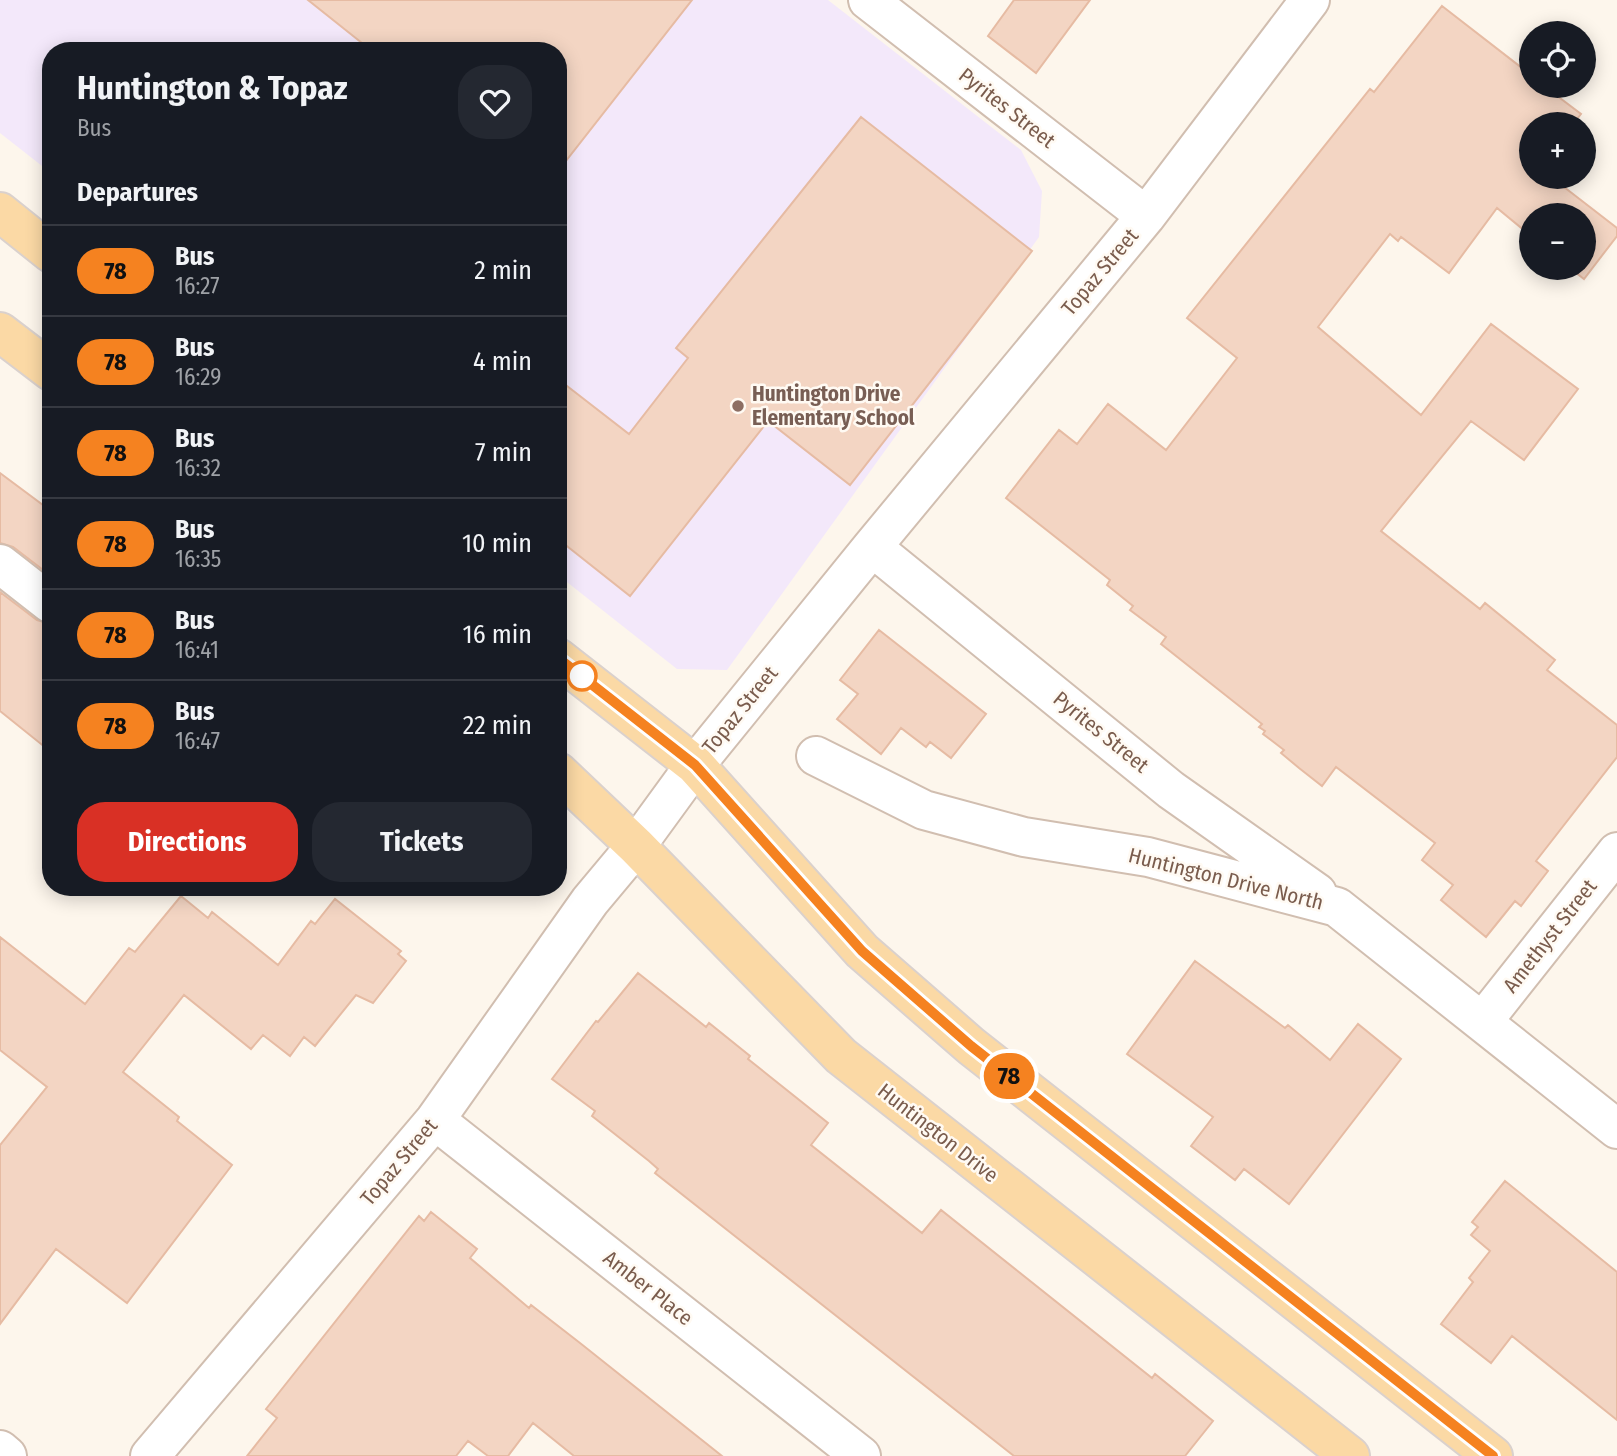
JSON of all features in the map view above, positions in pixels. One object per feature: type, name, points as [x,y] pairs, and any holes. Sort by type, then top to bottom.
[{"type":"main road","points":[[0,212],[42,246]]},
{"type":"main road","points":[[0,332],[42,364]]},
{"type":"main road","points":[[567,665],[695,765],[862,951],[971,1046],[1493,1456]]},
{"type":"main road","name":"Huntington Drive","points":[[567,781],[636,846],[841,1056],[1350,1456]]},
{"type":"street","name":"Pyrites Street","points":[[868,0],[1146,216]]},
{"type":"street","name":"Topaz Street","points":[[150,1456],[435,1120],[590,901],[636,846],[695,765],[1146,216],[1310,0]]},
{"type":"street","name":"Pyrites Street","points":[[872,547],[1171,789],[1338,907]]},
{"type":"street","points":[[0,564],[42,597]]},
{"type":"street","name":"Huntington Drive North","points":[[816,756],[925,810],[1024,838],[1148,858],[1338,907],[1617,1129]]},
{"type":"street","name":"Amethyst Street","points":[[1483,1021],[1617,852]]},
{"type":"street","name":"Amber Place","points":[[435,1120],[861,1456]]},
{"type":"street","points":[[0,1450],[7,1456]]},
{"type":"shaded area","name":"Huntington Drive Elementary School","points":[[0,0],[828,0],[1021,150],[1042,191],[1039,237],[727,670],[677,669],[567,582],[567,42],[42,42],[42,166],[0,133]]},
{"type":"building","points":[[308,0],[692,0],[567,160],[567,42],[361,42]]},
{"type":"building","points":[[1014,0],[1090,0],[1036,73],[988,36]]},
{"type":"building","points":[[1442,6],[1519,66],[1519,98],[1560,98],[1578,112],[1519,112],[1519,189],[1567,189],[1585,203],[1519,203],[1519,226],[1497,208],[1449,273],[1401,237],[1398,241],[1390,234],[1318,327],[1421,415],[1491,324],[1578,389],[1524,460],[1471,421],[1381,531],[1480,609],[1485,603],[1555,660],[1547,670],[1617,725],[1617,757],[1536,861],[1548,871],[1521,906],[1515,901],[1486,937],[1441,900],[1453,885],[1422,860],[1435,843],[1336,767],[1322,786],[1299,768],[1281,753],[1284,750],[1263,734],[1265,731],[1259,727],[1262,724],[1161,644],[1166,637],[1130,610],[1133,606],[1107,585],[1110,580],[1006,498],[1059,430],[1077,444],[1108,404],[1166,450],[1237,358],[1187,318],[1370,89],[1374,92]]},
{"type":"building","points":[[861,117],[1032,251],[850,485],[768,421],[630,596],[567,546],[567,386],[629,434],[688,358],[676,348]]},
{"type":"building","points":[[1596,212],[1617,228],[1617,236],[1596,263]]},
{"type":"building","points":[[0,473],[42,504],[42,569],[13,547],[0,543]]},
{"type":"building","points":[[0,592],[42,621],[42,745],[0,711]]},
{"type":"building","points":[[879,630],[986,714],[951,758],[930,742],[926,747],[901,728],[881,754],[837,719],[858,694],[840,680]]},
{"type":"building","points":[[181,896],[208,918],[212,912],[278,965],[311,921],[315,924],[335,899],[401,951],[398,954],[406,961],[373,1003],[356,995],[315,1046],[304,1037],[290,1056],[263,1035],[251,1049],[184,995],[123,1072],[179,1117],[177,1121],[232,1165],[127,1303],[56,1249],[0,1324],[0,1145],[47,1087],[0,1050],[0,937],[85,1004],[129,948],[135,952]]},
{"type":"building","points":[[1195,961],[1285,1028],[1288,1025],[1330,1060],[1358,1024],[1401,1059],[1289,1204],[1244,1169],[1235,1180],[1191,1146],[1213,1117],[1127,1054]]},
{"type":"building","points":[[638,973],[706,1027],[709,1023],[750,1056],[748,1059],[828,1123],[811,1145],[922,1233],[941,1210],[1152,1378],[1155,1374],[1213,1421],[1185,1456],[1014,1456],[655,1173],[658,1169],[592,1116],[595,1111],[552,1079],[596,1021],[598,1022]]},
{"type":"building","points":[[1505,1181],[1617,1272],[1617,1420],[1512,1336],[1491,1363],[1441,1324],[1473,1282],[1469,1278],[1490,1251],[1471,1235],[1478,1227],[1472,1222]]},
{"type":"building","points":[[431,1212],[477,1249],[470,1258],[529,1308],[531,1305],[722,1456],[574,1456],[533,1423],[508,1456],[488,1456],[468,1441],[456,1456],[247,1456],[277,1418],[266,1409],[419,1216],[424,1221]]},
{"type":"bus line","name":"78","points":[[567,665],[695,765],[862,951],[971,1046],[1493,1456]]},
{"type":"place","name":"Huntington Drive Elementary School","points":[[738,406]]}]
